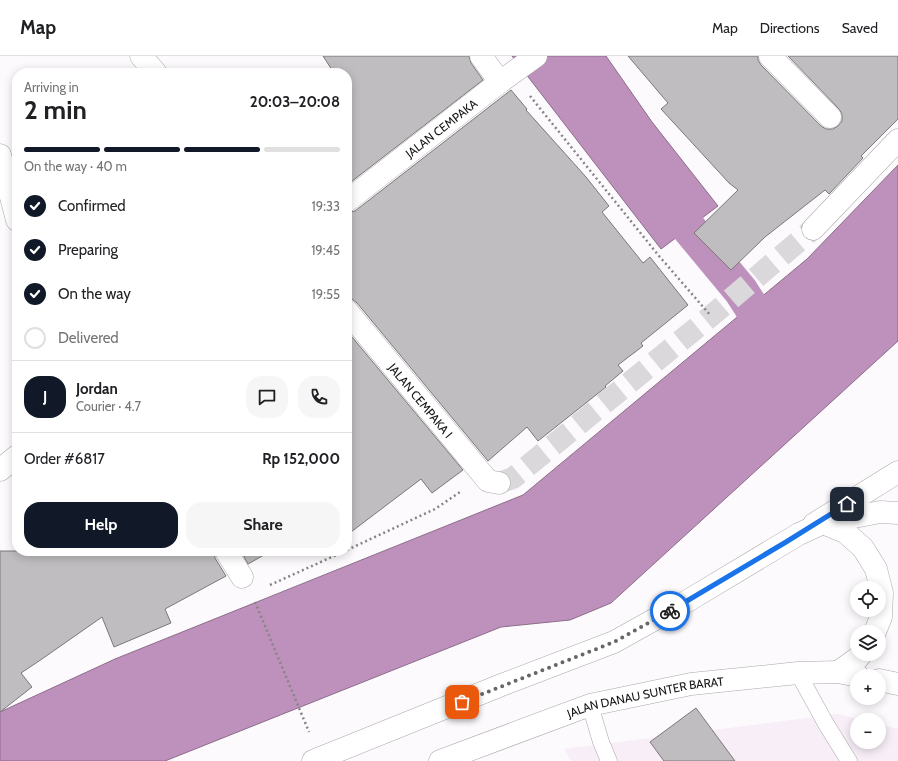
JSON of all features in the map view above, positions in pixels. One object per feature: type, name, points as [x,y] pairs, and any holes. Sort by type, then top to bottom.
[{"type":"main road","points":[[141,56],[152,68]]},
{"type":"main road","points":[[481,56],[510,75]]},
{"type":"main road","name":"JALAN CEMPAKA","points":[[352,197],[536,56]]},
{"type":"main road","points":[[770,56],[830,117]]},
{"type":"main road","points":[[813,229],[898,140]]},
{"type":"main road","points":[[0,155],[12,201]]},
{"type":"main road","name":"JALAN CEMPAKA I","points":[[352,317],[491,480]]},
{"type":"main road","points":[[0,470],[12,460]]},
{"type":"main road","points":[[313,761],[504,684],[614,642],[684,604],[898,472]]},
{"type":"main road","points":[[799,534],[823,523],[880,512],[898,513]]},
{"type":"main road","points":[[823,523],[845,532],[863,548],[876,569],[882,593],[881,617],[878,625]]},
{"type":"main road","points":[[229,556],[242,577]]},
{"type":"main road","points":[[848,674],[856,661]]},
{"type":"main road","name":"JALAN DANAU SUNTER BARAT","points":[[440,761],[590,705],[691,684],[798,672],[848,674]]},
{"type":"main road","points":[[886,681],[898,684]]},
{"type":"lane","points":[[798,672],[826,724],[849,761]]},
{"type":"lane","points":[[590,705],[601,742],[609,761]]},
{"type":"path","points":[[510,75],[659,256],[711,316]]},
{"type":"path","points":[[352,548],[435,509],[491,480]]},
{"type":"path","points":[[274,582],[334,556]]},
{"type":"path","points":[[254,599],[312,738]]},
{"type":"shaded area","points":[[512,56],[606,56],[652,122],[718,206],[661,249]]},
{"type":"shaded area","points":[[898,165],[898,341],[611,603],[570,620],[501,627],[165,761],[0,761],[0,712],[115,659],[523,495],[807,259]]},
{"type":"shaded area","points":[[838,714],[850,717],[850,749],[886,749],[886,726],[898,729],[898,761],[571,761],[564,749]]},
{"type":"building","points":[[323,56],[469,56],[471,63],[483,80],[352,181],[352,68],[331,68]]},
{"type":"building","points":[[628,56],[758,56],[758,60],[761,65],[821,126],[826,129],[833,129],[842,121],[842,114],[839,109],[788,56],[898,56],[898,119],[861,156],[863,158],[829,194],[825,190],[765,237],[731,270],[694,233],[738,190],[729,183],[661,109],[668,103]]},
{"type":"building","points":[[511,90],[527,109],[526,110],[586,177],[609,206],[602,212],[643,263],[650,257],[688,305],[641,343],[643,346],[618,365],[623,371],[605,386],[606,387],[538,441],[527,427],[488,461],[357,303],[352,299],[352,212],[355,211]]},
{"type":"building","points":[[352,337],[463,470],[432,493],[421,479],[352,531]]},
{"type":"building","points":[[0,551],[12,551],[12,556],[215,556],[226,576],[165,609],[171,623],[114,647],[102,617],[21,673],[32,687],[0,712]]},
{"type":"building","points":[[244,556],[262,556],[248,564]]},
{"type":"building","points":[[696,708],[735,761],[664,761],[650,742]]},
{"type":"waterway","points":[[658,191],[741,291],[777,347]]},
{"type":"tunnel","points":[[499,483],[513,478],[711,316],[813,229]]},
{"type":"way so far","points":[[462,702],[504,684],[614,642],[670,611]]},
{"type":"route","points":[[670,611],[684,604],[847,504]]}]
